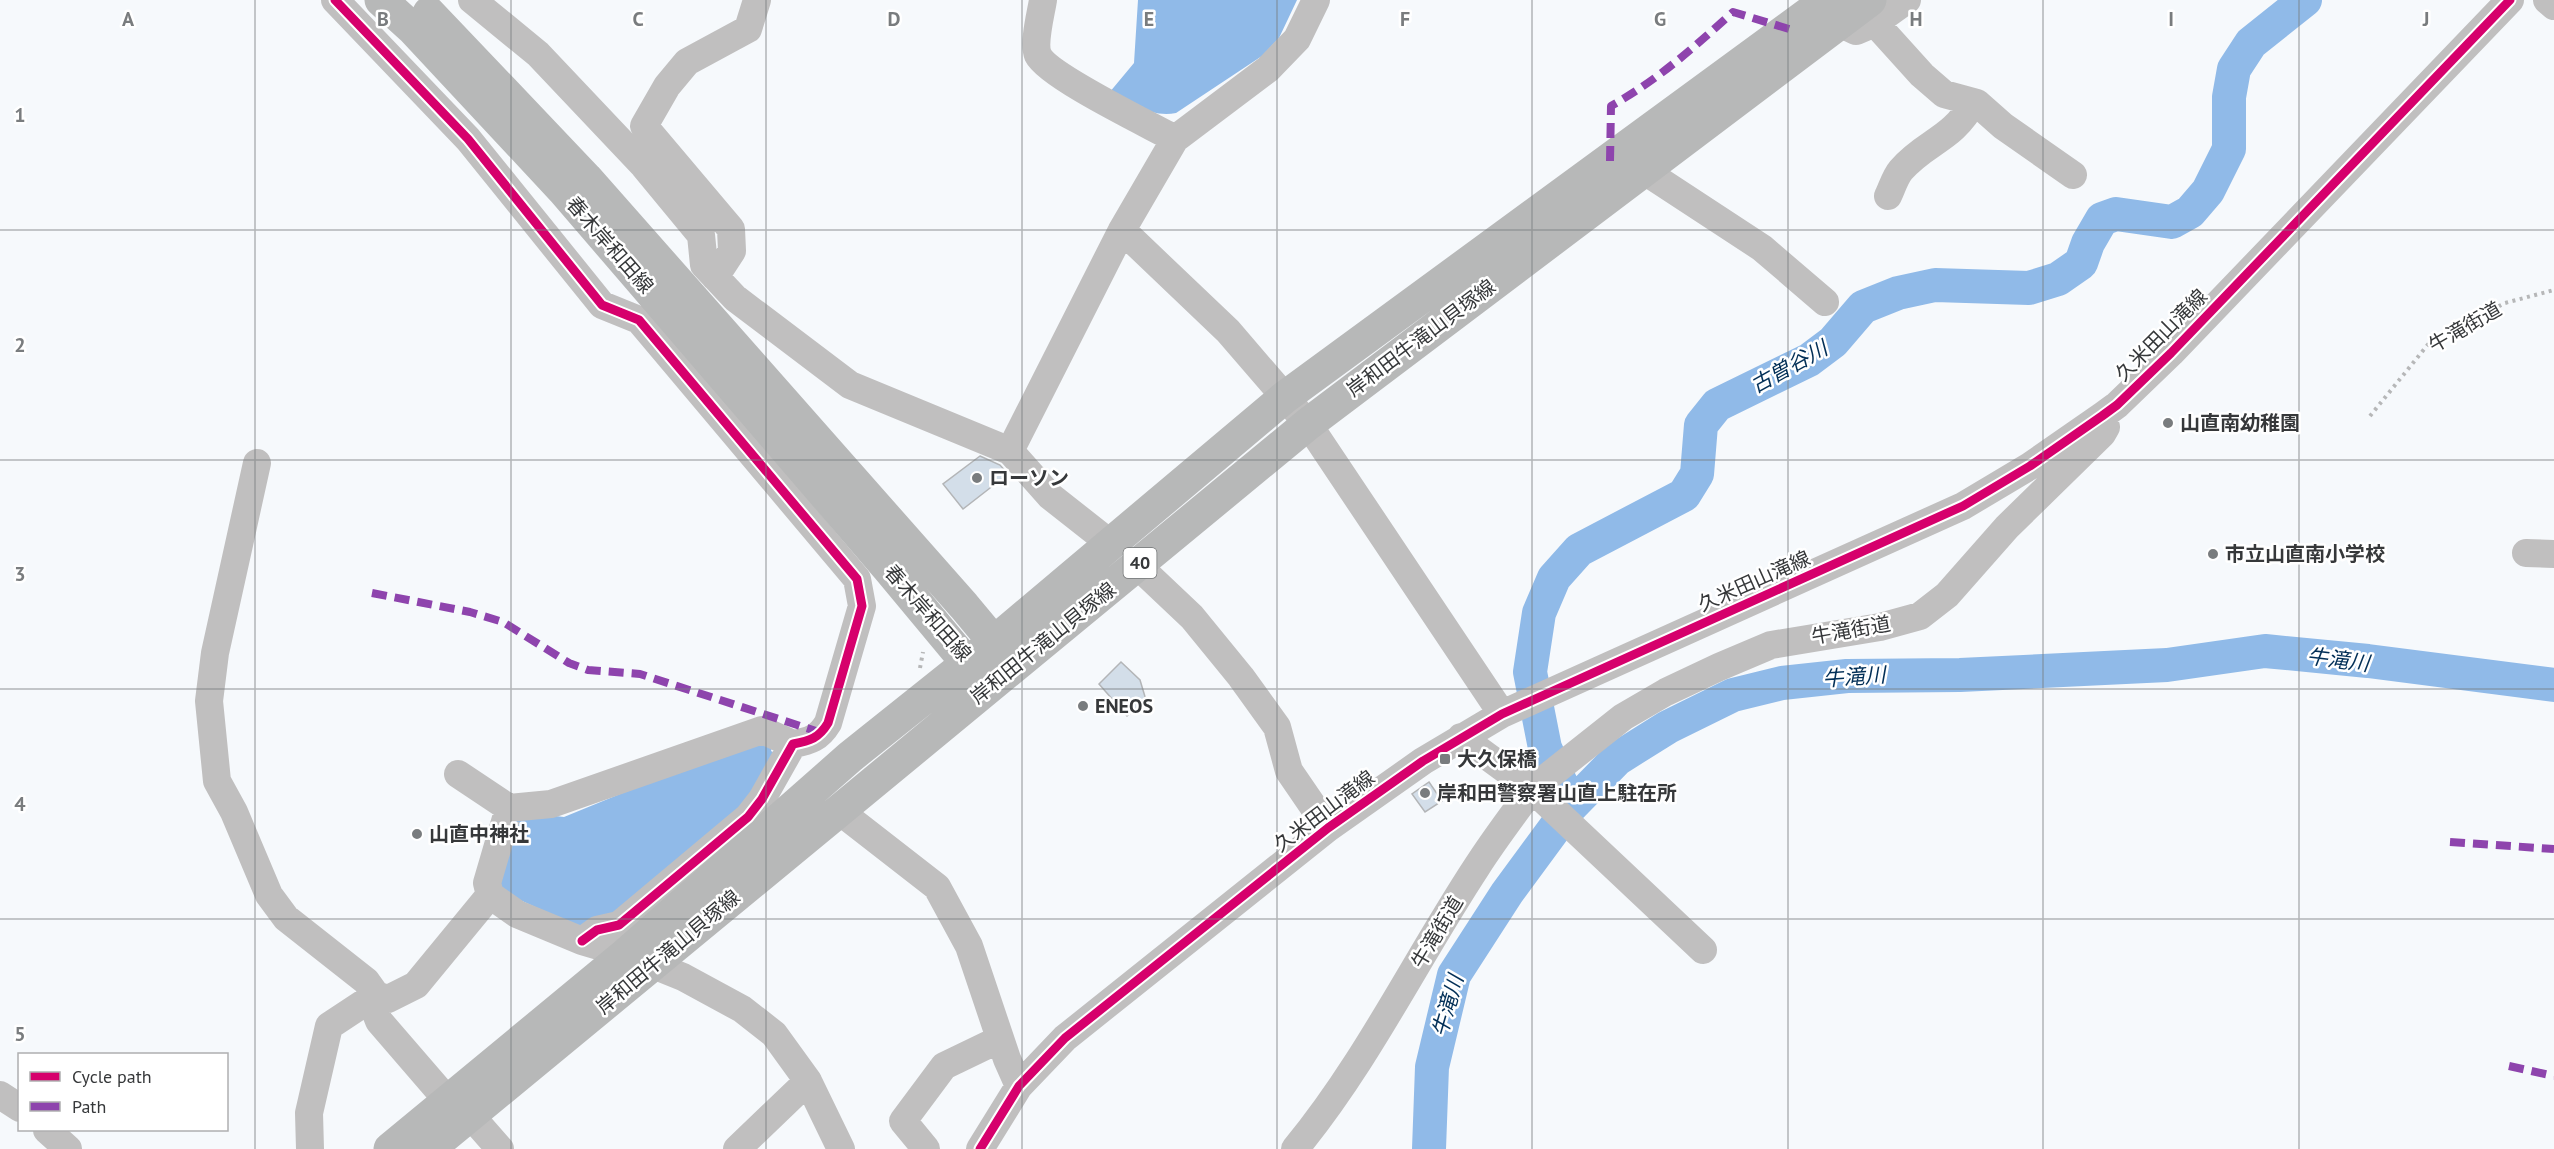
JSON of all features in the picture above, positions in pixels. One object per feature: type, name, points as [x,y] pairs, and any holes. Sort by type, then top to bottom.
[{"type":"main road","name":"春木岸和田線","points":[[381,0],[412,29],[564,191],[881,559],[967,663],[1001,678]]},
{"type":"main road","name":"春木岸和田線","points":[[414,0],[586,178],[994,642],[1001,678]]},
{"type":"main road","name":"岸和田牛滝山貝塚線","points":[[639,959],[850,757],[994,642],[1285,397],[1833,12],[1872,12]]},
{"type":"main road","name":"岸和田牛滝山貝塚線","points":[[390,1149],[459,1108],[639,959],[838,810],[1308,424],[1643,170],[1833,12]]},
{"type":"main road","name":"岸和田牛滝山貝塚線","points":[[429,1149],[459,1108]]},
{"type":"street","points":[[336,0],[468,139],[602,305],[639,321],[857,579],[862,606],[828,723],[822,733],[812,741],[793,744],[762,730],[551,804],[509,808],[458,774]]},
{"type":"street","points":[[472,0],[538,54],[644,166],[701,235],[704,265],[735,298],[850,385],[1010,452],[1050,496],[1111,544]]},
{"type":"street","points":[[715,277],[732,250],[731,229],[644,126],[667,86],[687,62],[748,29],[754,16],[757,0]]},
{"type":"street","points":[[1043,0],[1037,41],[1038,54],[1045,63],[1083,90],[1175,139]]},
{"type":"street","points":[[1010,452],[1122,230],[1175,139],[1268,69],[1296,39],[1316,0]]},
{"type":"street","points":[[1907,0],[1872,12],[1922,75],[1944,94],[1973,102],[2002,126],[2073,175]]},
{"type":"street","name":"久米田山滝線","points":[[980,1149],[1019,1086],[1065,1038],[1328,828],[1461,737],[1512,710],[1963,506],[2030,466],[2117,405],[2171,353],[2510,0]]},
{"type":"street","points":[[2547,0],[2554,6]]},
{"type":"street","points":[[1888,196],[1899,172],[1911,160],[1954,129],[1963,120],[1973,102]]},
{"type":"street","points":[[1643,170],[1762,248],[1825,302]]},
{"type":"street","points":[[1122,230],[1228,331],[1308,424],[1512,710]]},
{"type":"street","name":"牛滝街道","points":[[1295,1149],[1317,1123],[1363,1054],[1476,867],[1536,792],[1557,770],[1623,717],[1666,692],[1771,645],[1880,627],[1920,616],[1947,595],[2007,527],[2103,433],[2117,405]]},
{"type":"street","points":[[257,463],[215,653],[210,692],[217,781],[234,812],[269,895],[286,918],[366,981],[379,1021],[500,1149]]},
{"type":"street","points":[[2030,466],[2039,477],[2044,491]]},
{"type":"street","points":[[1137,565],[1192,617],[1241,677],[1276,727],[1289,771],[1328,828]]},
{"type":"street","points":[[822,733],[850,757]]},
{"type":"street","points":[[1461,737],[1536,792],[1703,950]]},
{"type":"street","points":[[582,941],[597,930],[620,925],[748,817],[762,799],[793,744]]},
{"type":"street","points":[[509,808],[487,883],[490,895],[517,914],[582,941],[639,959],[683,977],[742,1009],[774,1034],[808,1080],[841,1149]]},
{"type":"street","points":[[838,810],[937,887],[969,946],[1000,1039],[1019,1086]]},
{"type":"street","points":[[309,1149],[309,1113],[329,1026],[373,997],[388,999],[416,985],[490,895]]},
{"type":"street","points":[[926,1149],[903,1121],[944,1066],[1000,1039]]},
{"type":"street","points":[[737,1149],[808,1080]]},
{"type":"street","points":[[0,1095],[18,1107]]},
{"type":"street","points":[[48,1131],[68,1149]]},
{"type":"water","points":[[1138,0],[1297,0],[1279,38],[1262,56],[1176,113],[1167,114],[1141,109],[1109,93],[1134,63]]},
{"type":"water","points":[[773,743],[771,751],[778,755],[751,802],[622,915],[585,930],[498,890],[515,811],[564,817],[737,746]]},
{"type":"building","name":"ローソン","points":[[980,456],[1000,465],[1008,474],[963,509],[943,484]]},
{"type":"building","points":[[1121,662],[1140,680],[1146,700],[1127,716],[1099,684]]},
{"type":"building","name":"岸和田警察署山直上駐在所","points":[[1429,782],[1442,801],[1425,812],[1412,794]]},
{"type":"waterway","name":"古曽谷川","points":[[1568,799],[1545,748],[1530,672],[1539,613],[1554,578],[1579,550],[1684,495],[1697,474],[1701,425],[1717,405],[1809,360],[1833,342],[1863,307],[1898,293],[1935,285],[2029,288],[2058,279],[2081,263],[2088,243],[2102,219],[2116,214],[2172,222],[2190,212],[2208,191],[2229,149],[2229,97],[2234,69],[2251,43],[2305,0]]},
{"type":"waterway","name":"牛滝川","points":[[1429,1149],[1432,1067],[1454,975],[1507,893],[1571,806],[1617,759],[1668,727],[1733,695],[1782,683],[1847,676],[1960,675],[2167,665],[2265,651],[2368,661],[2554,685]]},
{"type":"marked path","points":[[1610,161],[1611,106],[1660,74],[1733,12],[1789,29]]},
{"type":"marked path","points":[[372,593],[470,612],[503,622],[569,663],[588,670],[640,674],[822,733]]},
{"type":"marked path","points":[[2450,842],[2554,849]]},
{"type":"marked path","points":[[2509,1066],[2554,1076]]},
{"type":"cycle path","points":[[335,0],[468,139],[602,305],[639,320],[857,579],[862,606],[825,728],[814,738],[793,744],[762,799],[748,817],[619,925],[597,930],[582,941]]},
{"type":"cycle path","points":[[980,1149],[1019,1086],[1065,1038],[1328,828],[1423,761],[1502,714],[1963,506],[2030,466],[2117,405],[2171,353],[2510,0]]},
{"type":"place","name":"山直南幼稚園","points":[[2168,423]]},
{"type":"place","name":"ローソン","points":[[977,478]]},
{"type":"place","name":"市立山直南小学校","points":[[2213,554]]},
{"type":"place","name":"ENEOS","points":[[1083,706]]},
{"type":"place","name":"大久保橋","points":[[1445,759]]},
{"type":"place","name":"岸和田警察署山直上駐在所","points":[[1425,793]]},
{"type":"place","name":"山直中神社","points":[[417,834]]}]
